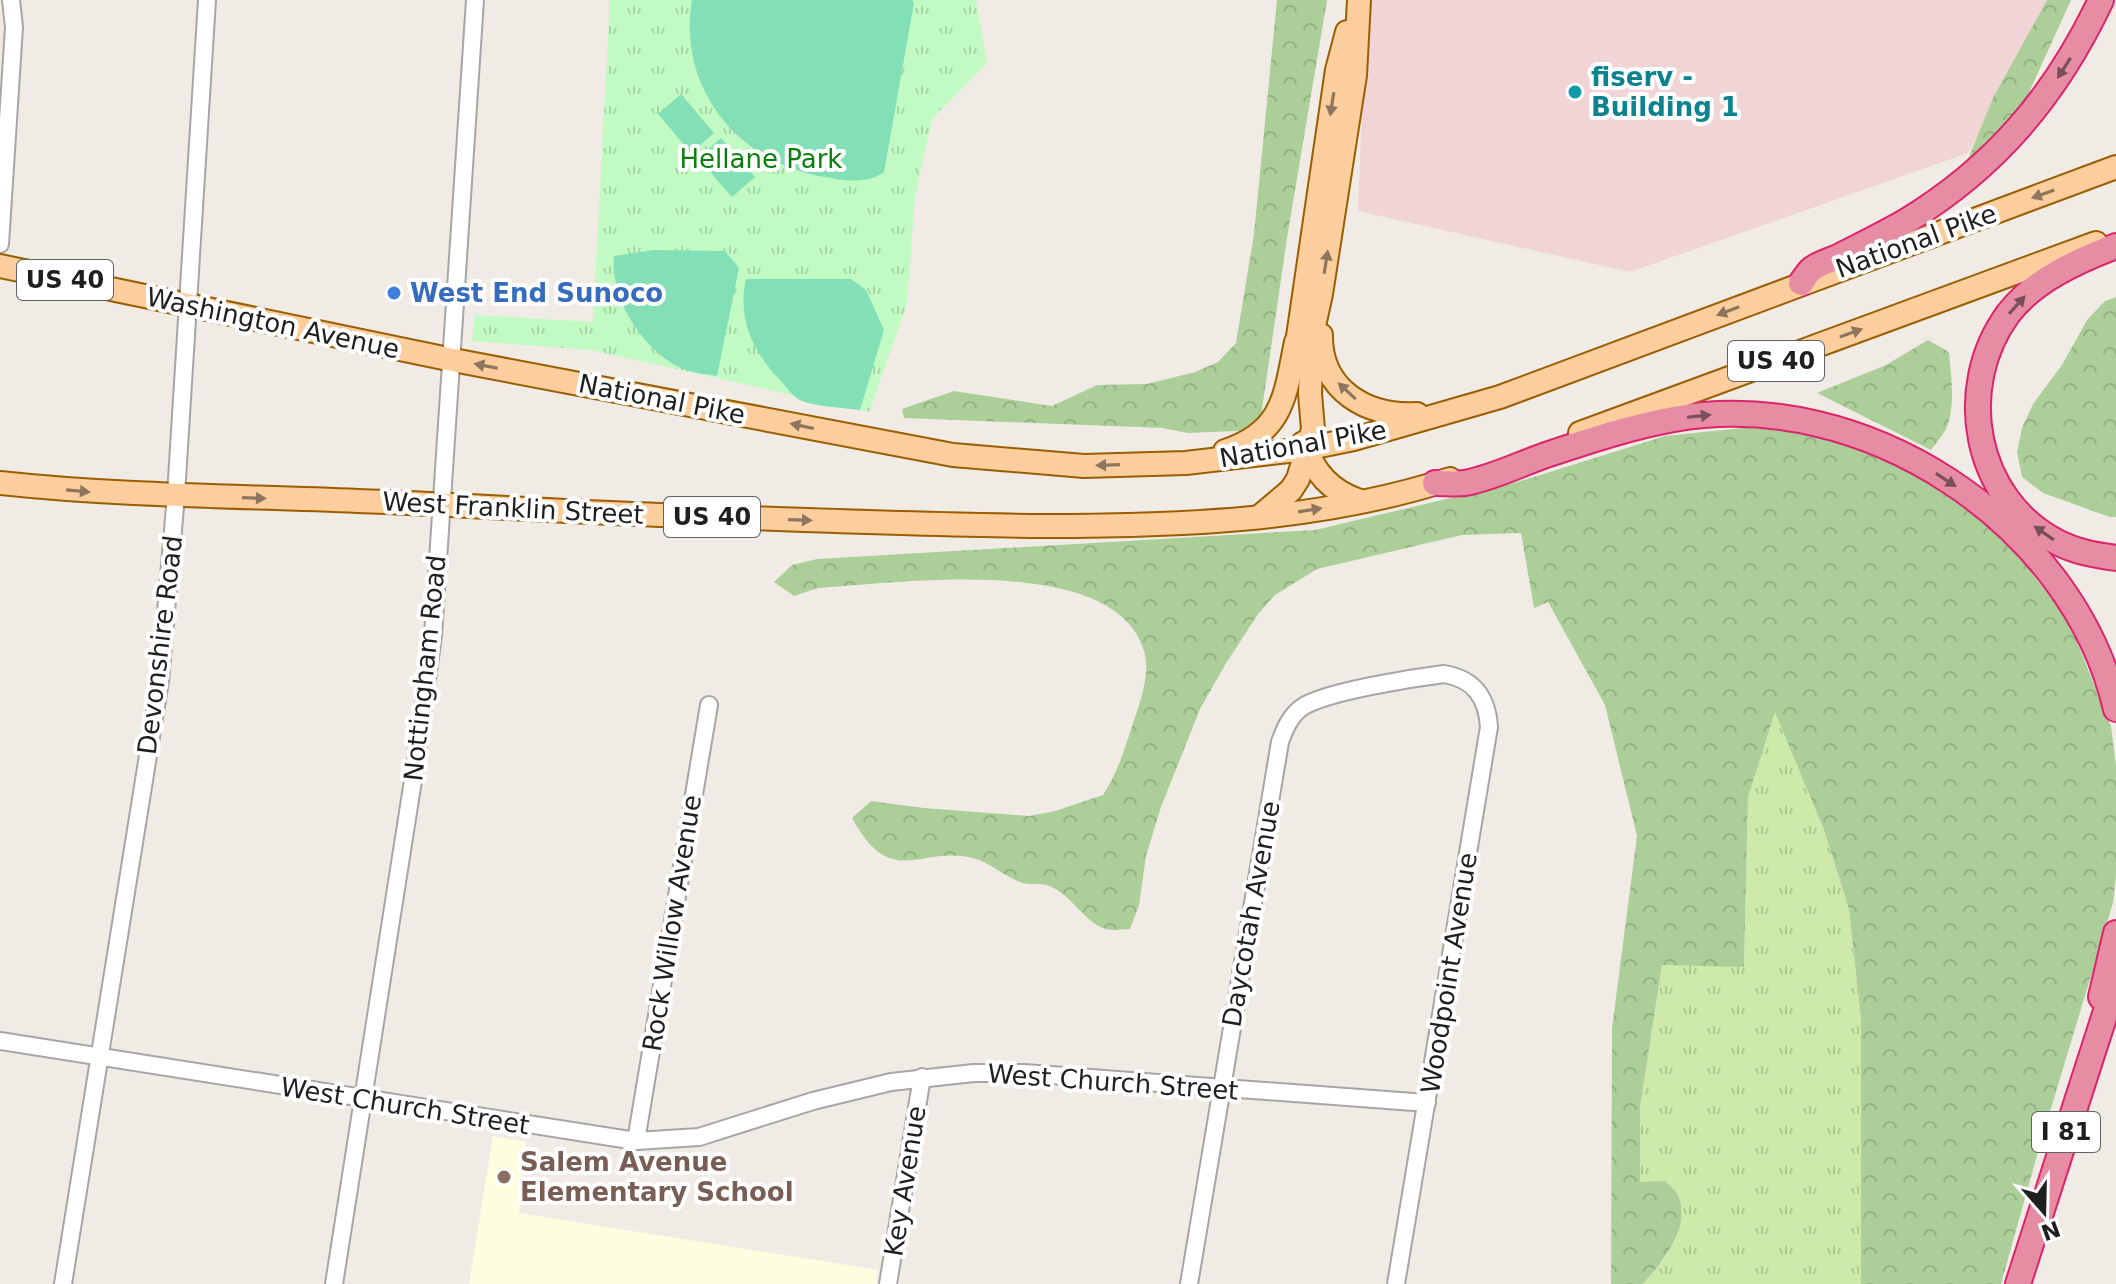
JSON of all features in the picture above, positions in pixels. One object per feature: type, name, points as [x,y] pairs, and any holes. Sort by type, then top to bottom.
[{"type":"highway","points":[[1801,283],[1812,269],[1905,222],[1980,169],[2021,128],[2046,96],[2101,0]]},
{"type":"highway","points":[[2116,246],[2080,260],[2028,293],[1994,337],[1977,388],[1981,445],[2011,503],[2034,526],[2056,541],[2083,552],[2116,558]]},
{"type":"highway","points":[[1435,483],[1466,483],[1597,438],[1677,418],[1717,414],[1760,415],[1840,431],[1914,461],[1951,483],[2006,526],[2053,580],[2077,614],[2099,657],[2116,709]]},
{"type":"highway","points":[[2076,1101],[2116,933]]},
{"type":"highway","name":"I 81","points":[[2018,1284],[2116,980]]},
{"type":"main road","points":[[1258,517],[1291,490],[1298,479],[1313,429],[1310,394],[1312,335],[1355,75],[1356,0]]},
{"type":"main road","points":[[1186,463],[1245,444],[1258,436],[1270,425],[1285,397],[1337,70],[1356,0]]},
{"type":"main road","name":"National Pike","points":[[453,360],[953,455],[1084,466],[1186,463],[1305,449],[1411,424],[1500,397],[2116,167]]},
{"type":"main road","name":"US 40","points":[[1361,501],[1435,483],[1512,458],[2116,236]]},
{"type":"main road","name":"Washington Avenue","points":[[0,266],[453,360]]},
{"type":"main road","points":[[1321,294],[1321,350],[1328,369],[1340,387],[1371,410],[1393,415],[1417,414],[1500,397]]},
{"type":"main road","points":[[1296,342],[1298,431],[1305,449],[1318,472],[1340,495],[1361,501]]},
{"type":"main road","name":"West Franklin Street","points":[[0,483],[113,493],[982,525],[1216,522],[1361,501]]},
{"type":"street","points":[[0,244],[14,27],[11,0]]},
{"type":"street","name":"Devonshire Road","points":[[63,1284],[160,681],[176,495],[207,0]]},
{"type":"street","name":"Nottingham Road","points":[[334,1284],[433,636],[475,0]]},
{"type":"street","name":"Daycotah Avenue","points":[[1189,1284],[1280,742],[1288,722],[1301,708],[1322,698],[1426,676],[1456,676]]},
{"type":"street","name":"Woodpoint Avenue","points":[[1396,1284],[1489,727],[1488,709],[1482,695],[1473,685],[1456,676]]},
{"type":"street","name":"Rock Willow Avenue","points":[[636,1141],[709,705]]},
{"type":"street","name":"West Church Street","points":[[0,1041],[636,1141],[699,1137],[854,1090],[922,1077],[1024,1073],[1427,1103]]},
{"type":"street","name":"Key Avenue","points":[[888,1284],[922,1077]]},
{"type":"shaded area","points":[[1366,0],[2055,0],[1968,153],[1630,272],[1358,211]]},
{"type":"shaded area","name":"Salem Avenue Elementary School","points":[[493,1136],[526,1142],[519,1213],[878,1270],[876,1284],[469,1284]]},
{"type":"green space","name":"Hellane Park","points":[[610,0],[976,0],[987,63],[932,119],[915,196],[907,304],[869,412],[591,350],[472,341],[475,315],[593,322]]},
{"type":"green space","points":[[692,0],[912,0],[914,3],[884,172],[864,180],[825,177],[794,169],[766,156],[741,138],[721,117],[705,91],[694,63],[690,33]]},
{"type":"green space","points":[[1277,0],[1327,0],[1259,430],[1188,433],[1162,428],[904,418],[902,409],[954,391],[1052,406],[1097,385],[1147,384],[1195,372],[1218,362],[1236,343],[1254,234]]},
{"type":"green space","points":[[2047,0],[2071,0],[2011,132],[1966,164],[1993,98]]},
{"type":"green space","points":[[681,94],[714,133],[691,153],[658,114]]},
{"type":"green space","points":[[721,138],[755,177],[732,197],[698,158]]},
{"type":"green space","points":[[653,250],[725,251],[739,268],[717,376],[685,370],[667,359],[654,349],[631,321],[617,289],[614,256]]},
{"type":"green space","points":[[746,279],[851,279],[866,290],[884,330],[860,410],[810,403],[798,399],[789,391],[762,359],[750,334],[744,308]]},
{"type":"green space","points":[[2116,297],[2116,517],[2110,517],[2043,493],[2022,477],[2017,452],[2022,428],[2033,404],[2062,365],[2087,320],[2105,301]]},
{"type":"green space","points":[[1928,340],[1949,352],[1952,391],[1946,429],[1931,450],[1817,393],[1886,365]]},
{"type":"green space","points":[[1762,426],[1842,443],[1928,479],[2011,546],[2068,620],[2111,726],[2116,766],[2113,903],[2001,1284],[1861,1284],[1861,1020],[1849,909],[1824,830],[1775,712],[1748,797],[1744,967],[1662,965],[1640,1107],[1640,1182],[1665,1181],[1676,1191],[1681,1207],[1678,1232],[1667,1254],[1643,1284],[1611,1284],[1612,1028],[1637,836],[1605,705],[1548,602],[1534,608],[1521,533],[1462,535],[1317,569],[1275,595],[1258,614],[1200,709],[1161,807],[1146,856],[1139,905],[1130,929],[1108,930],[1090,920],[1055,889],[1017,881],[979,860],[941,856],[895,860],[881,854],[867,841],[852,818],[871,801],[1029,816],[1103,795],[1124,751],[1145,678],[1144,651],[1125,619],[1092,598],[1048,586],[999,580],[897,582],[818,588],[794,596],[774,582],[792,565],[817,559],[1315,530],[1514,483],[1665,436]]},
{"type":"green space","points":[[1775,711],[1824,830],[1849,909],[1861,1020],[1861,1284],[1643,1284],[1674,1243],[1681,1220],[1681,1207],[1674,1189],[1665,1181],[1640,1183],[1640,1107],[1662,964],[1744,966],[1748,797]]},
{"type":"place","name":"fiserv - Building 1","points":[[1575,92]]},
{"type":"place","name":"West End Sunoco","points":[[394,293]]},
{"type":"place","name":"Salem Avenue Elementary School","points":[[504,1177]]}]
